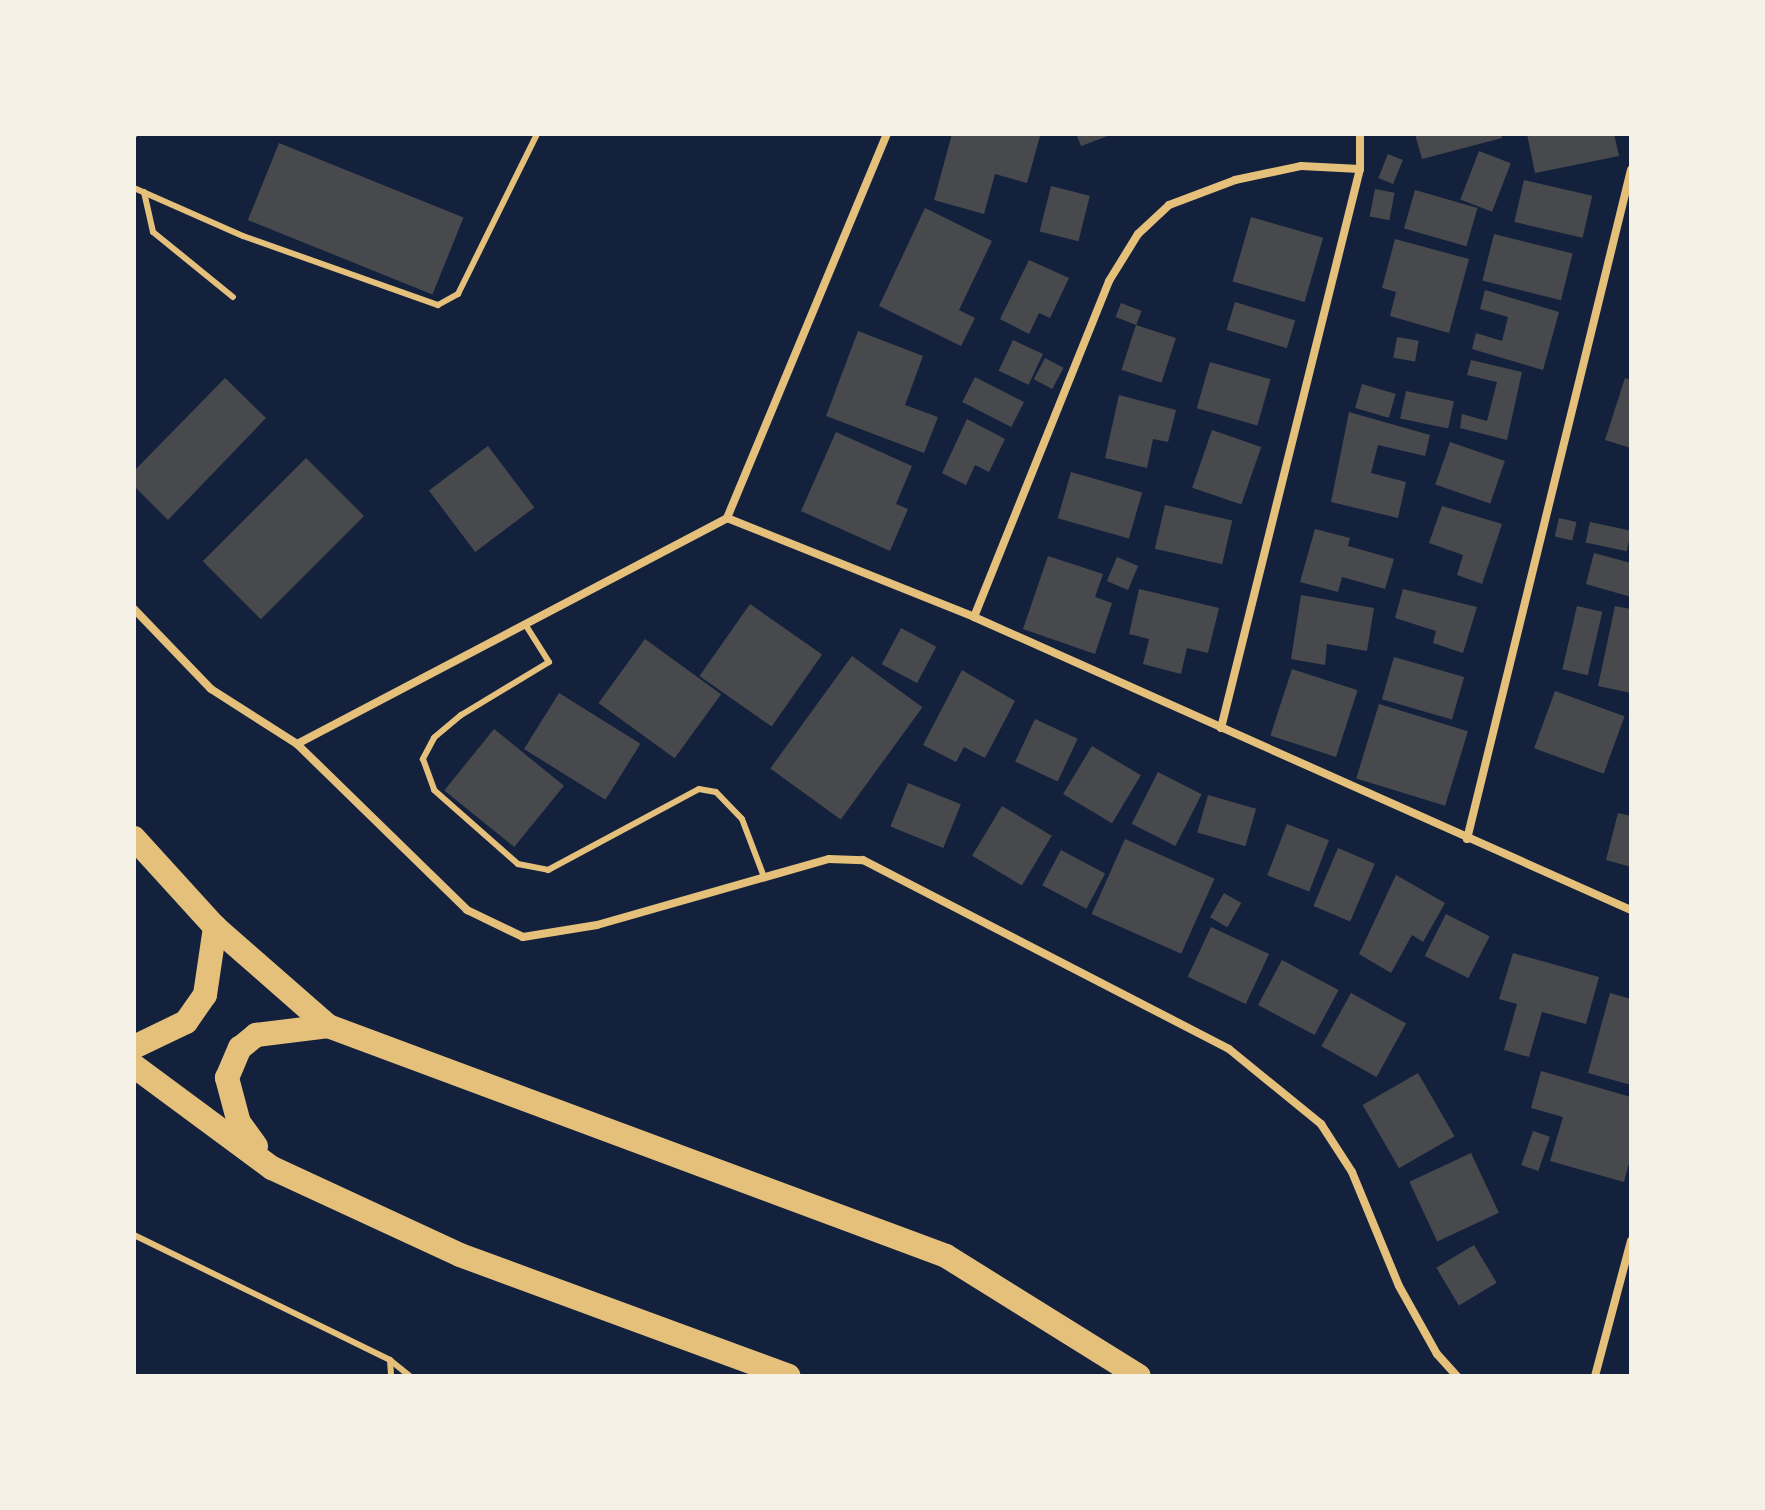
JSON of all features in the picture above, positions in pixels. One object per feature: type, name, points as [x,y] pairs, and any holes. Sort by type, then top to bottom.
[{"type":"highway","points":[[134,838],[215,927],[328,1026],[946,1256],[1139,1376]]},
{"type":"highway","points":[[134,1047],[186,1022],[205,995],[215,927]]},
{"type":"highway","points":[[272,1168],[239,1123],[227,1078],[240,1048],[256,1035],[328,1026]]},
{"type":"highway","points":[[134,1066],[272,1168],[460,1255],[788,1376]]},
{"type":"street","points":[[297,744],[727,518],[887,134]]},
{"type":"street","points":[[1221,728],[1360,169],[1360,134]]},
{"type":"street","points":[[974,617],[1109,281],[1138,234],[1169,205],[1235,180],[1301,166],[1360,169]]},
{"type":"street","points":[[1467,839],[1631,170]]},
{"type":"street","points":[[727,518],[974,617],[1631,910]]},
{"type":"street","points":[[134,609],[211,689],[297,744],[467,910],[523,937],[597,925],[829,859],[863,860],[1229,1049],[1321,1124],[1352,1172],[1399,1286],[1437,1354],[1457,1376]]},
{"type":"street","points":[[1595,1376],[1631,1241]]},
{"type":"lane","points":[[134,188],[243,236],[438,305],[458,294],[537,134]]},
{"type":"lane","points":[[144,192],[153,232],[233,297]]},
{"type":"lane","points":[[525,624],[549,662],[461,715],[434,738],[423,759],[434,790],[518,864],[548,870],[699,789],[716,792],[742,819],[764,877]]},
{"type":"lane","points":[[134,1235],[390,1360],[410,1376]]},
{"type":"lane","points":[[390,1360],[391,1376]]},
{"type":"building","points":[[952,134],[1040,136],[1027,183],[995,174],[984,214],[934,200]]},
{"type":"building","points":[[1076,134],[1113,134],[1081,146]]},
{"type":"building","points":[[1415,134],[1501,134],[1502,138],[1422,159]]},
{"type":"building","points":[[1527,134],[1614,134],[1619,156],[1535,173]]},
{"type":"building","points":[[279,143],[464,218],[432,295],[248,220]]},
{"type":"building","points":[[1479,151],[1511,163],[1492,212],[1460,200]]},
{"type":"building","points":[[1388,154],[1403,160],[1393,184],[1378,178]]},
{"type":"building","points":[[1524,180],[1592,196],[1583,238],[1514,222]]},
{"type":"building","points":[[1051,186],[1090,196],[1078,241],[1040,232]]},
{"type":"building","points":[[1375,189],[1395,193],[1389,220],[1370,216]]},
{"type":"building","points":[[1415,190],[1477,208],[1466,246],[1404,228]]},
{"type":"building","points":[[925,208],[992,241],[959,310],[975,318],[961,346],[879,306]]},
{"type":"building","points":[[1251,217],[1323,238],[1305,302],[1233,281]]},
{"type":"building","points":[[1494,234],[1573,254],[1561,300],[1482,281]]},
{"type":"building","points":[[1395,239],[1469,259],[1449,333],[1390,316],[1396,292],[1382,288]]},
{"type":"building","points":[[1029,260],[1069,278],[1050,318],[1039,313],[1029,334],[1000,319]]},
{"type":"building","points":[[1485,290],[1559,312],[1543,370],[1472,349],[1476,333],[1502,341],[1508,317],[1480,309]]},
{"type":"building","points":[[1235,302],[1295,320],[1287,348],[1227,330]]},
{"type":"building","points":[[1121,303],[1142,311],[1136,325],[1116,317]]},
{"type":"building","points":[[1136,325],[1176,338],[1161,383],[1121,370]]},
{"type":"building","points":[[858,331],[923,356],[905,405],[938,417],[924,453],[826,416]]},
{"type":"building","points":[[1397,337],[1419,341],[1415,362],[1393,358]]},
{"type":"building","points":[[1013,340],[1043,354],[1029,385],[999,371]]},
{"type":"building","points":[[1045,358],[1064,368],[1052,389],[1034,379]]},
{"type":"building","points":[[1471,360],[1522,372],[1507,440],[1460,428],[1462,414],[1487,421],[1497,382],[1467,375]]},
{"type":"building","points":[[1210,362],[1271,379],[1257,426],[1197,408]]},
{"type":"building","points":[[975,377],[1024,402],[1011,427],[962,402]]},
{"type":"building","points":[[225,378],[266,418],[168,520],[134,486],[134,471]]},
{"type":"building","points":[[1625,378],[1631,380],[1631,448],[1605,440]]},
{"type":"building","points":[[1362,384],[1396,394],[1389,418],[1355,408]]},
{"type":"building","points":[[1406,391],[1454,401],[1448,429],[1400,418]]},
{"type":"building","points":[[1119,395],[1176,410],[1168,442],[1153,439],[1147,468],[1105,458]]},
{"type":"building","points":[[1349,412],[1430,435],[1425,456],[1378,445],[1371,473],[1406,482],[1398,518],[1331,502]]},
{"type":"building","points":[[967,419],[1005,439],[989,472],[975,465],[966,485],[942,473]]},
{"type":"building","points":[[1212,430],[1261,447],[1241,505],[1192,488]]},
{"type":"building","points":[[836,432],[912,466],[896,504],[908,509],[890,551],[801,511]]},
{"type":"building","points":[[1450,442],[1505,461],[1490,503],[1435,485]]},
{"type":"building","points":[[488,446],[534,507],[475,552],[429,491]]},
{"type":"building","points":[[306,458],[364,516],[261,619],[203,561]]},
{"type":"building","points":[[1071,472],[1142,492],[1129,539],[1058,518]]},
{"type":"building","points":[[1165,505],[1232,521],[1222,564],[1155,549]]},
{"type":"building","points":[[1442,506],[1502,524],[1482,584],[1457,575],[1463,555],[1429,543]]},
{"type":"building","points":[[1559,518],[1577,522],[1572,541],[1555,537]]},
{"type":"building","points":[[1590,522],[1631,531],[1627,551],[1586,543]]},
{"type":"building","points":[[1315,529],[1350,538],[1348,546],[1394,559],[1385,589],[1342,577],[1338,592],[1300,582]]},
{"type":"building","points":[[1594,553],[1631,563],[1631,597],[1586,584]]},
{"type":"building","points":[[1048,556],[1103,574],[1095,597],[1112,603],[1095,654],[1023,629]]},
{"type":"building","points":[[1117,557],[1138,566],[1128,590],[1107,581]]},
{"type":"building","points":[[1139,589],[1219,608],[1208,653],[1187,648],[1181,674],[1143,664],[1149,639],[1129,634]]},
{"type":"building","points":[[1403,589],[1477,607],[1463,653],[1433,643],[1436,631],[1395,618]]},
{"type":"building","points":[[1301,595],[1374,608],[1367,651],[1327,644],[1325,665],[1291,659]]},
{"type":"building","points":[[750,604],[822,654],[772,727],[700,676]]},
{"type":"building","points":[[1577,606],[1602,612],[1588,675],[1562,669]]},
{"type":"building","points":[[1615,606],[1631,609],[1631,693],[1598,686]]},
{"type":"building","points":[[901,628],[936,647],[917,683],[882,664]]},
{"type":"building","points":[[645,639],[721,694],[675,758],[599,703]]},
{"type":"building","points":[[852,656],[922,707],[841,820],[770,768]]},
{"type":"building","points":[[1394,657],[1464,677],[1452,719],[1382,699]]},
{"type":"building","points":[[1292,669],[1358,690],[1336,757],[1270,736]]},
{"type":"building","points":[[962,670],[1015,701],[985,758],[964,747],[956,762],[923,745]]},
{"type":"building","points":[[1555,691],[1625,716],[1604,774],[1534,748]]},
{"type":"building","points":[[559,693],[640,744],[605,800],[524,749]]},
{"type":"building","points":[[1379,704],[1468,731],[1445,806],[1356,779]]},
{"type":"building","points":[[1035,719],[1078,739],[1058,781],[1015,762]]},
{"type":"building","points":[[494,729],[564,786],[514,847],[444,790]]},
{"type":"building","points":[[1092,746],[1141,775],[1112,823],[1063,794]]},
{"type":"building","points":[[1158,772],[1202,794],[1175,846],[1132,824]]},
{"type":"building","points":[[908,783],[961,804],[943,848],[890,827]]},
{"type":"building","points":[[1208,795],[1256,809],[1245,846],[1197,832]]},
{"type":"building","points":[[1002,806],[1052,836],[1022,886],[972,856]]},
{"type":"building","points":[[1618,813],[1631,816],[1631,867],[1606,860]]},
{"type":"building","points":[[1287,824],[1329,840],[1309,891],[1267,875]]},
{"type":"building","points":[[1125,839],[1215,879],[1181,954],[1092,914]]},
{"type":"building","points":[[1338,848],[1375,864],[1350,922],[1313,906]]},
{"type":"building","points":[[1061,850],[1105,873],[1086,909],[1042,885]]},
{"type":"building","points":[[1396,875],[1445,903],[1423,942],[1412,935],[1391,973],[1359,954]]},
{"type":"building","points":[[1224,893],[1241,903],[1227,927],[1210,917]]},
{"type":"building","points":[[1446,914],[1490,936],[1468,978],[1425,956]]},
{"type":"building","points":[[1211,927],[1269,954],[1246,1004],[1188,977]]},
{"type":"building","points":[[1513,953],[1599,977],[1586,1024],[1542,1012],[1529,1057],[1504,1050],[1517,1004],[1499,999]]},
{"type":"building","points":[[1282,960],[1339,990],[1315,1035],[1258,1005]]},
{"type":"building","points":[[1351,993],[1406,1024],[1377,1077],[1321,1046]]},
{"type":"building","points":[[1610,993],[1631,999],[1631,1085],[1588,1073]]},
{"type":"building","points":[[1541,1071],[1631,1097],[1631,1156],[1624,1182],[1550,1161],[1563,1117],[1531,1108]]},
{"type":"building","points":[[1418,1073],[1454,1136],[1399,1168],[1363,1105]]},
{"type":"building","points":[[1533,1131],[1550,1137],[1538,1171],[1521,1165]]},
{"type":"building","points":[[1471,1153],[1499,1213],[1437,1242],[1409,1182]]},
{"type":"building","points":[[1474,1245],[1497,1283],[1459,1305],[1436,1268]]}]
